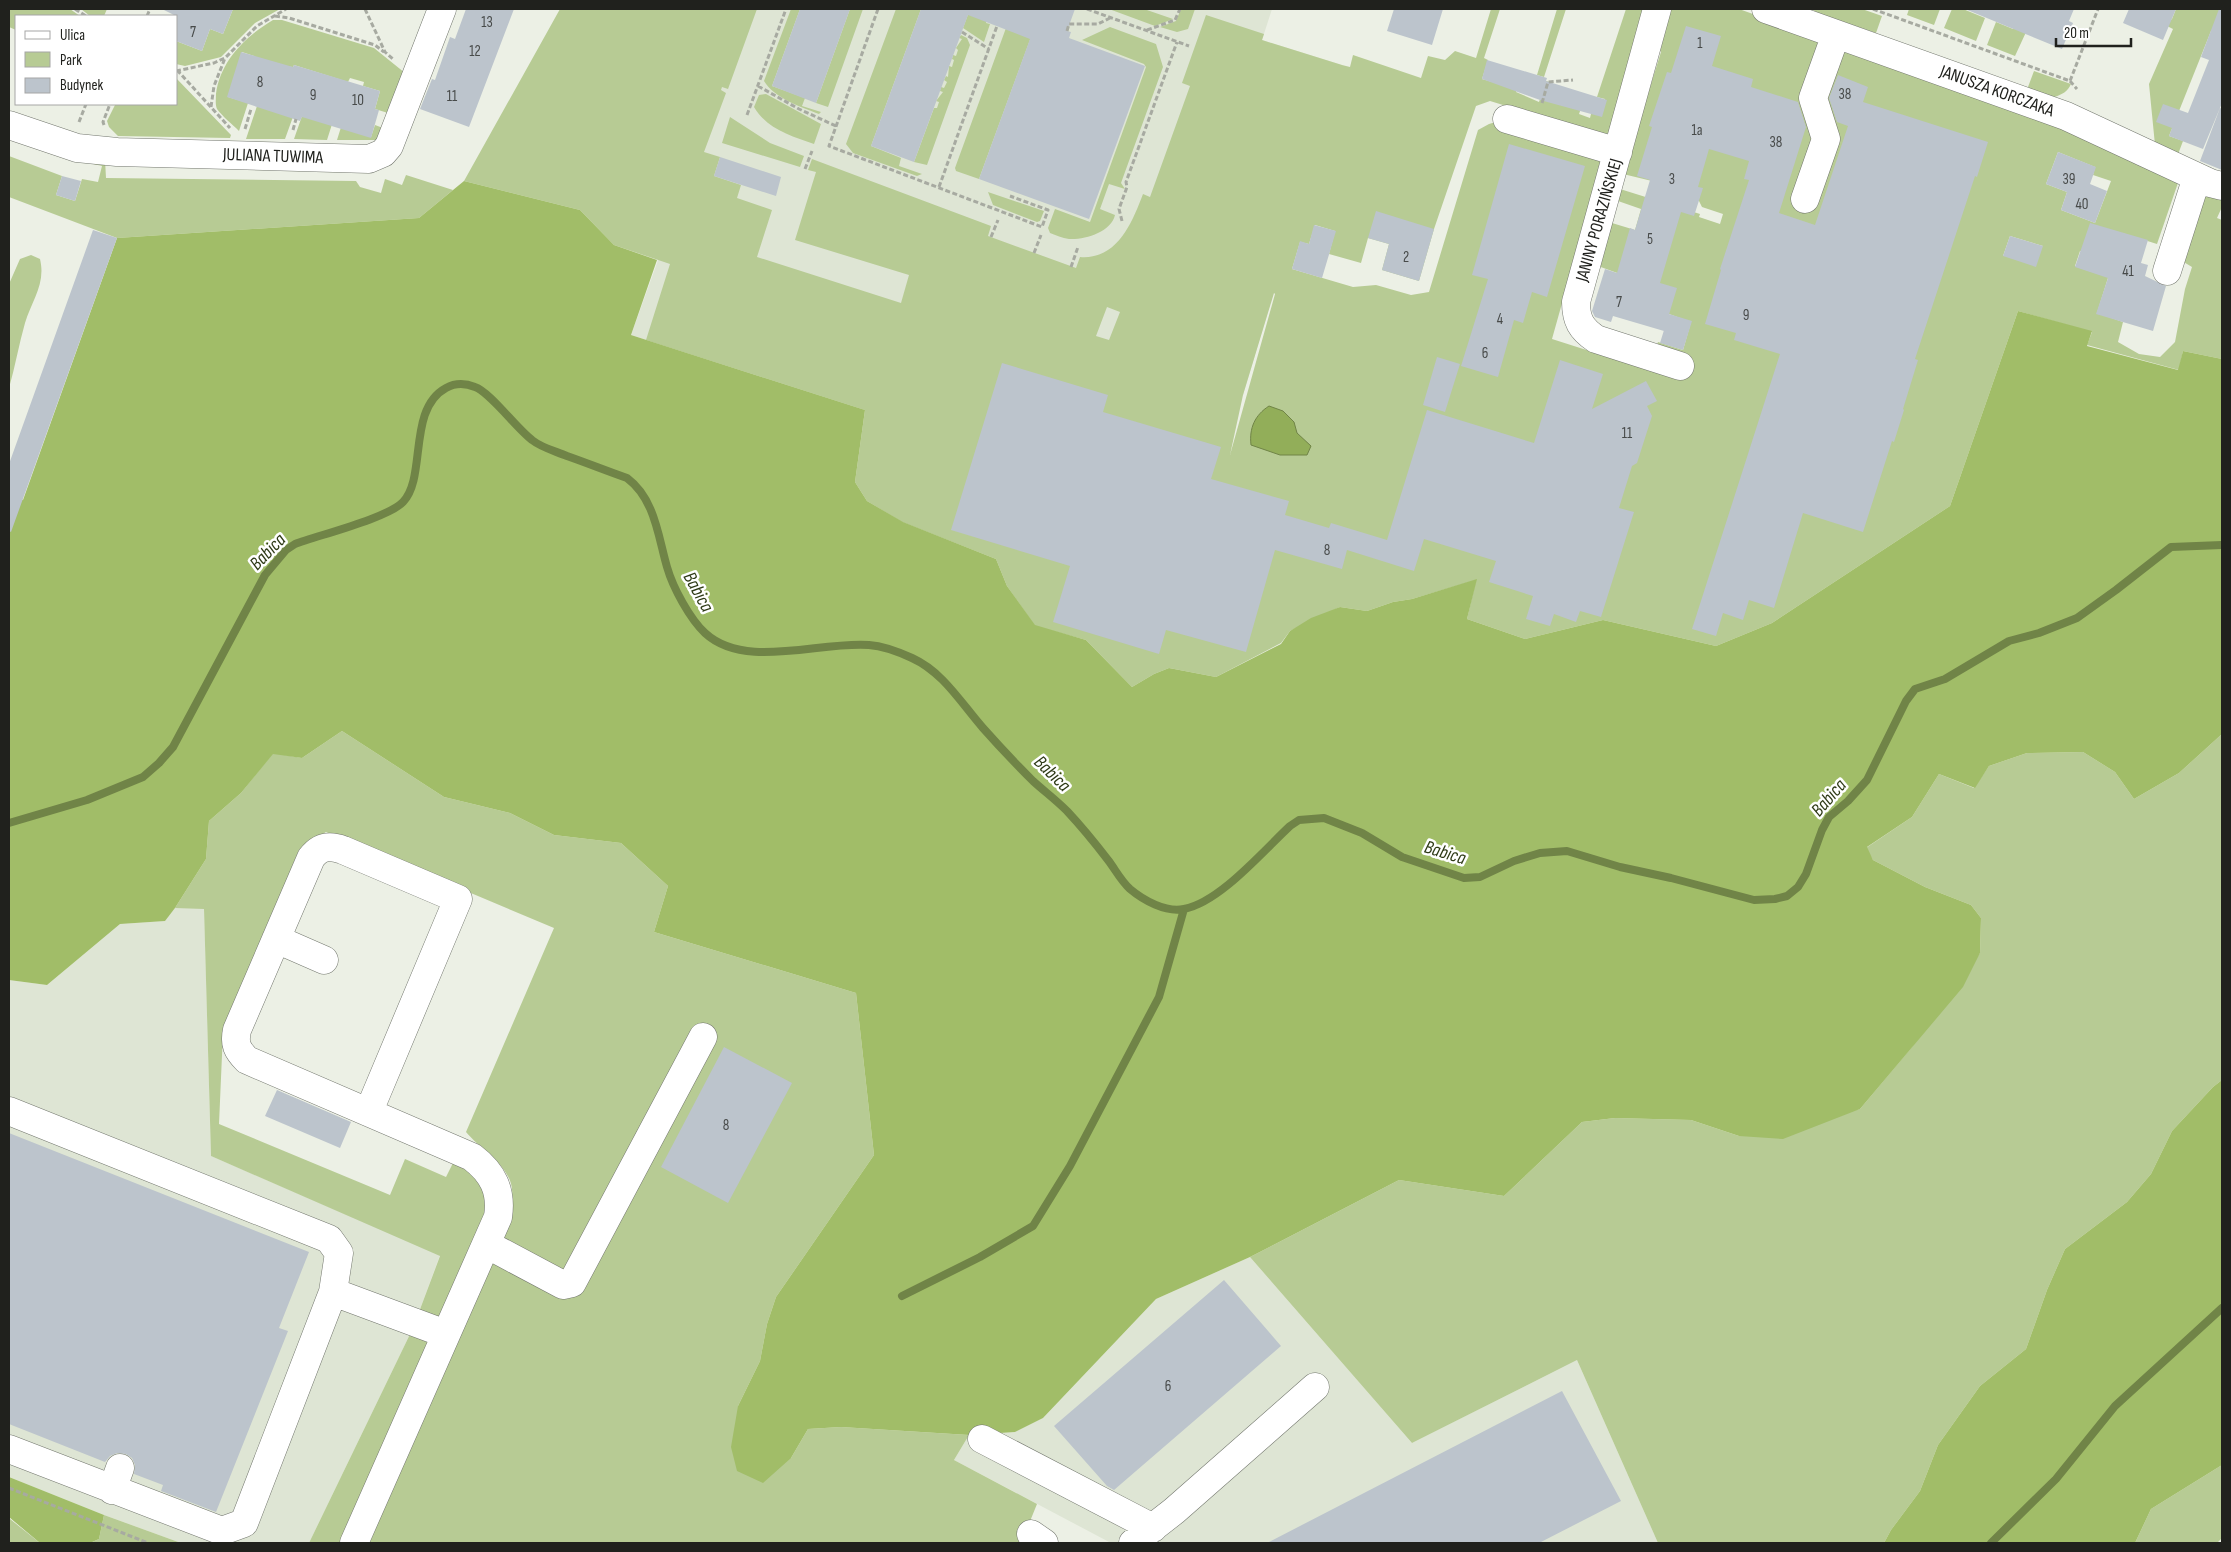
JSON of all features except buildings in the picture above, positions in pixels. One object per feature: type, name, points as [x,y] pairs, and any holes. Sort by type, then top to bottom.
[{"type":"street","name":"JULIANA TUWIMA","points":[[9,125],[77,148],[117,152],[369,159],[383,153],[389,146],[442,9]]},
{"type":"street","name":"JANINY PORAZIŃSKIEJ","points":[[1657,9],[1576,302],[1578,322],[1586,332],[1596,339],[1680,366]]},
{"type":"street","name":"JANUSZA KORCZAKA","points":[[1766,9],[2066,116],[2197,177],[2222,186]]},
{"type":"street","points":[[1805,199],[1826,139],[1813,98],[1836,34]]},
{"type":"street","points":[[1507,119],[1618,152]]},
{"type":"street","points":[[2166,271],[2197,177]]},
{"type":"street","points":[[354,1543],[498,1217],[500,1202],[493,1178],[484,1166],[472,1157],[247,1060],[238,1051],[235,1041],[237,1030],[310,858],[324,847],[330,846],[458,899],[369,1111]]},
{"type":"street","points":[[276,939],[324,960]]},
{"type":"street","points":[[486,1244],[563,1285],[572,1283],[703,1037]]},
{"type":"street","points":[[9,1111],[330,1239],[339,1253],[333,1292],[244,1523],[222,1531],[116,1479],[9,1449]]},
{"type":"street","points":[[333,1292],[446,1334]]},
{"type":"street","points":[[982,1439],[1143,1535],[1315,1387]]},
{"type":"path","points":[[178,70],[214,63],[225,58],[257,26],[286,9]]},
{"type":"path","points":[[747,115],[786,9]]},
{"type":"path","points":[[878,9],[829,146],[1042,227],[1048,210],[1010,196]]},
{"type":"path","points":[[1087,9],[1188,46]]},
{"type":"path","points":[[1147,31],[1175,20],[1180,9]]},
{"type":"path","points":[[1873,9],[2070,81],[2076,89]]},
{"type":"path","points":[[2070,81],[2098,9]]},
{"type":"path","points":[[272,16],[289,18],[375,45],[385,52]]},
{"type":"path","points":[[1067,31],[1069,24],[1098,24],[1110,18]]},
{"type":"path","points":[[939,187],[997,26]]},
{"type":"path","points":[[962,32],[989,49]]},
{"type":"path","points":[[1122,221],[1119,209],[1128,187],[1126,182],[1177,42]]},
{"type":"path","points":[[211,108],[214,86],[225,58]]},
{"type":"path","points":[[178,71],[236,135]]},
{"type":"path","points":[[1533,127],[1548,82],[1573,80]]},
{"type":"path","points":[[758,86],[800,110],[836,126]]},
{"type":"path","points":[[76,126],[86,105]]},
{"type":"path","points":[[106,130],[103,122],[111,105]]},
{"type":"path","points":[[244,134],[251,109]]},
{"type":"path","points":[[805,169],[812,151]]},
{"type":"path","points":[[992,237],[998,220]]},
{"type":"path","points":[[1034,253],[1040,236]]},
{"type":"path","points":[[1071,267],[1078,247]]},
{"type":"path","points":[[9,1488],[148,1543]]},
{"type":"shaded area","points":[[749,9],[1272,9],[1262,40],[1342,65],[1243,395],[873,413],[631,335]]},
{"type":"shaded area","points":[[464,181],[580,210],[614,245],[657,260],[631,335],[865,410],[855,482],[867,501],[903,522],[996,559],[1007,586],[1035,625],[1086,640],[1132,687],[1154,674],[1169,668],[1216,677],[1281,644],[1290,631],[1311,618],[1340,607],[1367,611],[1477,579],[1467,619],[1525,639],[1603,620],[1716,646],[1772,623],[1950,506],[2018,311],[2092,331],[2087,346],[2178,370],[2183,351],[2222,359],[2222,734],[2179,773],[2134,799],[2115,772],[2083,752],[2027,753],[1989,766],[1975,788],[1939,774],[1912,817],[1867,847],[1873,860],[1925,887],[1971,905],[1981,918],[1980,953],[1963,987],[1860,1109],[1783,1139],[1739,1136],[1691,1120],[1615,1118],[1582,1122],[1504,1196],[1399,1180],[1250,1257],[1156,1299],[1043,1418],[1015,1432],[969,1435],[841,1427],[808,1429],[791,1458],[763,1483],[737,1471],[731,1447],[738,1406],[760,1361],[767,1324],[776,1297],[874,1155],[856,993],[654,932],[668,886],[621,843],[554,835],[510,813],[444,797],[342,731],[302,758],[273,754],[241,793],[209,821],[206,859],[165,921],[120,924],[47,985],[9,980],[9,495],[23,500],[117,238],[419,218]]},
{"type":"shaded area","points":[[1269,406],[1283,411],[1294,422],[1297,433],[1311,446],[1307,455],[1280,455],[1251,445],[1251,433],[1254,422]]},
{"type":"shaded area","points":[[175,908],[204,908],[211,1156],[440,1255],[413,1328],[309,1543],[181,1543],[9,1477],[9,980],[47,985],[120,924],[164,921]]},
{"type":"shaded area","points":[[2222,1080],[2222,1465],[2151,1509],[2135,1543],[1884,1543],[1891,1530],[1920,1491],[1938,1445],[1980,1386],[2026,1349],[2047,1290],[2065,1249],[2127,1202],[2151,1174],[2172,1131],[2213,1087]]},
{"type":"shaded area","points":[[1250,1257],[1412,1443],[1577,1360],[1658,1543],[1111,1543],[954,1460],[969,1435],[1015,1432],[1043,1418],[1156,1299]]},
{"type":"shaded area","points":[[9,1477],[104,1515],[99,1539],[90,1543],[40,1543],[9,1517]]},
{"type":"green space","points":[[10,9],[70,9],[79,15],[15,15],[15,30],[9,27]]},
{"type":"green space","points":[[81,9],[107,9],[104,15],[89,15]]},
{"type":"green space","points":[[233,9],[280,9],[255,23],[221,57],[185,66],[178,64],[178,42],[202,51],[210,29],[223,34]]},
{"type":"green space","points":[[560,9],[757,9],[728,89],[722,87],[721,90],[726,93],[704,152],[720,157],[714,176],[741,185],[737,198],[772,210],[757,257],[901,303],[909,275],[795,240],[816,172],[808,170],[812,159],[991,226],[988,236],[1076,268],[1080,257],[1104,253],[1113,246],[1128,227],[1143,194],[1150,197],[1190,86],[1182,83],[1206,15],[1264,34],[1262,40],[1342,65],[1350,67],[1353,55],[1421,78],[1428,56],[1445,60],[1455,51],[1476,58],[1491,9],[1500,9],[1484,58],[1488,60],[1482,79],[1517,89],[1516,92],[1539,102],[1546,81],[1550,82],[1544,100],[1586,94],[1579,114],[1590,118],[1592,110],[1601,113],[1605,99],[1597,97],[1626,9],[1647,9],[1609,132],[1604,136],[1490,101],[1476,106],[1434,229],[1419,281],[1382,270],[1389,244],[1368,238],[1361,263],[1329,254],[1335,231],[1315,225],[1309,244],[1300,242],[1292,269],[1353,287],[1376,285],[1411,295],[1429,292],[1478,130],[1499,121],[1603,157],[1552,339],[1624,362],[1656,348],[1658,342],[1683,350],[1691,322],[1669,314],[1620,274],[1598,266],[1612,223],[1635,230],[1641,209],[1618,201],[1620,189],[1700,214],[1699,217],[1720,224],[1723,214],[1702,207],[1699,201],[1650,187],[1652,181],[1623,174],[1661,52],[1658,45],[1666,9],[1739,9],[2013,108],[2180,177],[2157,244],[2122,233],[2097,313],[2123,322],[2118,342],[2139,354],[2160,357],[2175,342],[2185,289],[2192,267],[2177,258],[2202,189],[2222,198],[2222,207],[2217,218],[2222,220],[2222,359],[2183,351],[2179,370],[2087,345],[2092,332],[2018,311],[1950,506],[1772,623],[1716,646],[1603,620],[1525,639],[1467,619],[1476,580],[1412,599],[1393,602],[1367,611],[1340,607],[1290,631],[1281,643],[1216,677],[1169,668],[1154,674],[1132,687],[1086,640],[1035,626],[1007,586],[996,559],[902,522],[867,501],[855,482],[865,410],[646,340],[670,264],[614,245],[580,210],[464,181]],"holes":[[[2058,152],[2095,167],[2093,175],[2111,181],[2095,223],[2061,210],[2067,192],[2046,184]],[[2010,236],[2043,246],[2003,256]],[[2080,251],[2097,257],[2092,272],[2075,266]],[[1274,293],[1275,294],[1230,455],[1243,395]],[[1107,307],[1120,312],[1109,340],[1096,336]]]},
{"type":"green space","points":[[791,9],[800,9],[772,86],[805,98],[802,106],[821,112],[819,114],[781,97],[768,87],[764,81]]},
{"type":"green space","points":[[850,9],[863,9],[828,107],[816,103]]},
{"type":"green space","points":[[896,9],[921,9],[871,146],[901,158],[899,166],[922,174],[917,176],[853,153],[846,144]]},
{"type":"green space","points":[[970,9],[990,9],[986,23],[990,24],[984,42],[963,28]]},
{"type":"green space","points":[[1109,9],[1144,9],[1173,19],[1155,26]]},
{"type":"green space","points":[[1181,9],[1195,9],[1188,29],[1177,32],[1160,27],[1176,21]]},
{"type":"green space","points":[[1557,9],[1566,9],[1544,77],[1537,75]]},
{"type":"green space","points":[[1812,9],[1862,9],[1882,16],[1876,33],[1817,13]]},
{"type":"green space","points":[[1909,9],[1940,9],[1934,25],[1907,15]]},
{"type":"green space","points":[[1952,9],[1963,9],[1985,18],[1976,41],[1944,28]]},
{"type":"green space","points":[[2176,9],[2222,9],[2222,34],[2211,31],[2169,136],[2183,141],[2177,157],[2155,145],[2149,84],[2173,29],[2165,25],[2172,19]]},
{"type":"green space","points":[[1010,17],[1035,26],[979,179],[956,171],[955,168]]},
{"type":"green space","points":[[273,20],[282,20],[374,48],[405,73],[383,140],[337,140],[342,124],[371,137],[375,125],[383,128],[388,113],[375,109],[380,91],[363,86],[364,82],[350,78],[348,82],[294,65],[293,67],[251,64],[254,56],[242,52],[228,97],[248,103],[239,131],[222,115],[217,109],[216,94],[218,82],[223,71],[229,60],[244,42]]},
{"type":"green space","points":[[1996,22],[2013,29],[2015,25],[2027,30],[2015,56],[1987,45]]},
{"type":"green space","points":[[1110,27],[1156,44],[1163,67],[1121,183],[1125,189],[1109,184],[1100,209],[1115,215],[1113,221],[1096,234],[1082,238],[1066,239],[1050,233],[1048,228],[1055,209],[1090,222],[1146,67],[1144,64],[1082,40]]},
{"type":"green space","points":[[961,35],[967,38],[970,45],[927,165],[914,162],[934,108],[937,108],[939,102],[936,101],[943,92],[940,91],[941,87],[944,88],[947,82],[944,80],[946,76],[948,77],[949,66],[952,67],[953,55],[956,56],[958,50],[956,48],[962,39],[959,38]]},
{"type":"green space","points":[[2034,71],[2071,84],[2068,89],[2054,97],[2030,90],[2028,87]]},
{"type":"green space","points":[[178,80],[231,135],[230,138],[118,136],[109,127],[107,121],[115,105],[178,105]]},
{"type":"green space","points":[[766,94],[821,124],[814,144],[780,131],[759,115],[754,107],[759,95]]},
{"type":"green space","points":[[257,106],[294,114],[285,139],[246,139]]},
{"type":"green space","points":[[302,116],[333,121],[327,140],[294,139]]},
{"type":"green space","points":[[730,117],[770,143],[804,156],[800,167],[722,143]]},
{"type":"green space","points":[[9,156],[62,176],[56,195],[75,201],[82,179],[98,182],[102,166],[85,162],[105,160],[106,178],[356,181],[360,187],[381,193],[385,179],[402,185],[406,175],[453,190],[419,218],[117,238],[9,197]]},
{"type":"green space","points":[[988,192],[1044,211],[1040,221],[1037,222],[993,205]]},
{"type":"green space","points":[[31,255],[40,259],[40,284],[25,323],[9,388],[9,284],[20,259]]},
{"type":"green space","points":[[342,731],[444,797],[510,813],[554,835],[621,843],[668,886],[654,932],[856,993],[874,1155],[776,1297],[767,1324],[760,1361],[738,1406],[791,1458],[808,1429],[841,1427],[969,1435],[954,1460],[1037,1504],[1022,1541],[1024,1543],[364,1543],[510,1221],[512,1189],[510,1181],[494,1158],[466,1132],[554,928],[326,832],[299,850],[223,1032],[219,1124],[390,1195],[405,1159],[446,1177],[459,1151],[498,1190],[354,1543],[309,1543],[413,1328],[440,1256],[211,1156],[204,909],[175,908],[206,859],[209,821],[241,793],[273,753],[302,758]]},
{"type":"green space","points":[[2222,734],[2222,1080],[2213,1087],[2172,1131],[2151,1174],[2127,1202],[2065,1249],[2047,1290],[2026,1349],[1980,1386],[1938,1445],[1920,1491],[1891,1530],[1884,1543],[1658,1543],[1577,1360],[1412,1443],[1250,1257],[1399,1180],[1504,1196],[1582,1122],[1615,1118],[1691,1120],[1739,1136],[1860,1109],[1912,1047],[1980,953],[1981,918],[1971,905],[1925,887],[1873,860],[1866,848],[1912,817],[1939,774],[1974,788],[1989,766],[2027,753],[2083,752],[2115,772],[2134,799],[2179,773]]},
{"type":"green space","points":[[2222,1465],[2222,1538],[2217,1543],[2135,1543],[2151,1509]]},
{"type":"green space","points":[[104,1515],[181,1543],[90,1543],[99,1539]]},
{"type":"green space","points":[[9,1517],[10,1519],[40,1543],[9,1543]]},
{"type":"waterway","name":"Babica","points":[[9,823],[87,800],[143,777],[159,763],[173,747],[265,575],[286,550],[295,544],[369,520],[395,508],[403,502],[410,491],[414,477],[426,411],[434,398],[449,386],[456,384],[468,385],[481,390],[532,440],[540,445],[627,478],[644,496],[650,507],[673,584],[688,612],[705,633],[721,644],[740,650],[761,652],[869,645],[896,652],[923,664],[951,689],[983,728],[1027,775],[1067,811],[1098,847],[1127,886],[1148,901],[1162,907],[1177,910],[1198,904],[1212,897],[1299,820],[1324,818],[1362,833],[1402,857],[1464,878],[1480,877],[1514,861],[1540,853],[1567,851],[1620,867],[1671,878],[1754,900],[1775,899],[1787,896],[1798,887],[1806,874],[1822,830],[1829,817],[1848,801],[1867,780],[1906,701],[1915,689],[1945,679],[2009,641],[2039,633],[2077,618],[2171,547],[2222,545]]},
{"type":"waterway","points":[[902,1296],[980,1257],[1033,1226],[1070,1166],[1159,997],[1184,909]]},
{"type":"waterway","points":[[1991,1543],[2056,1479],[2115,1406],[2222,1308]]}]
